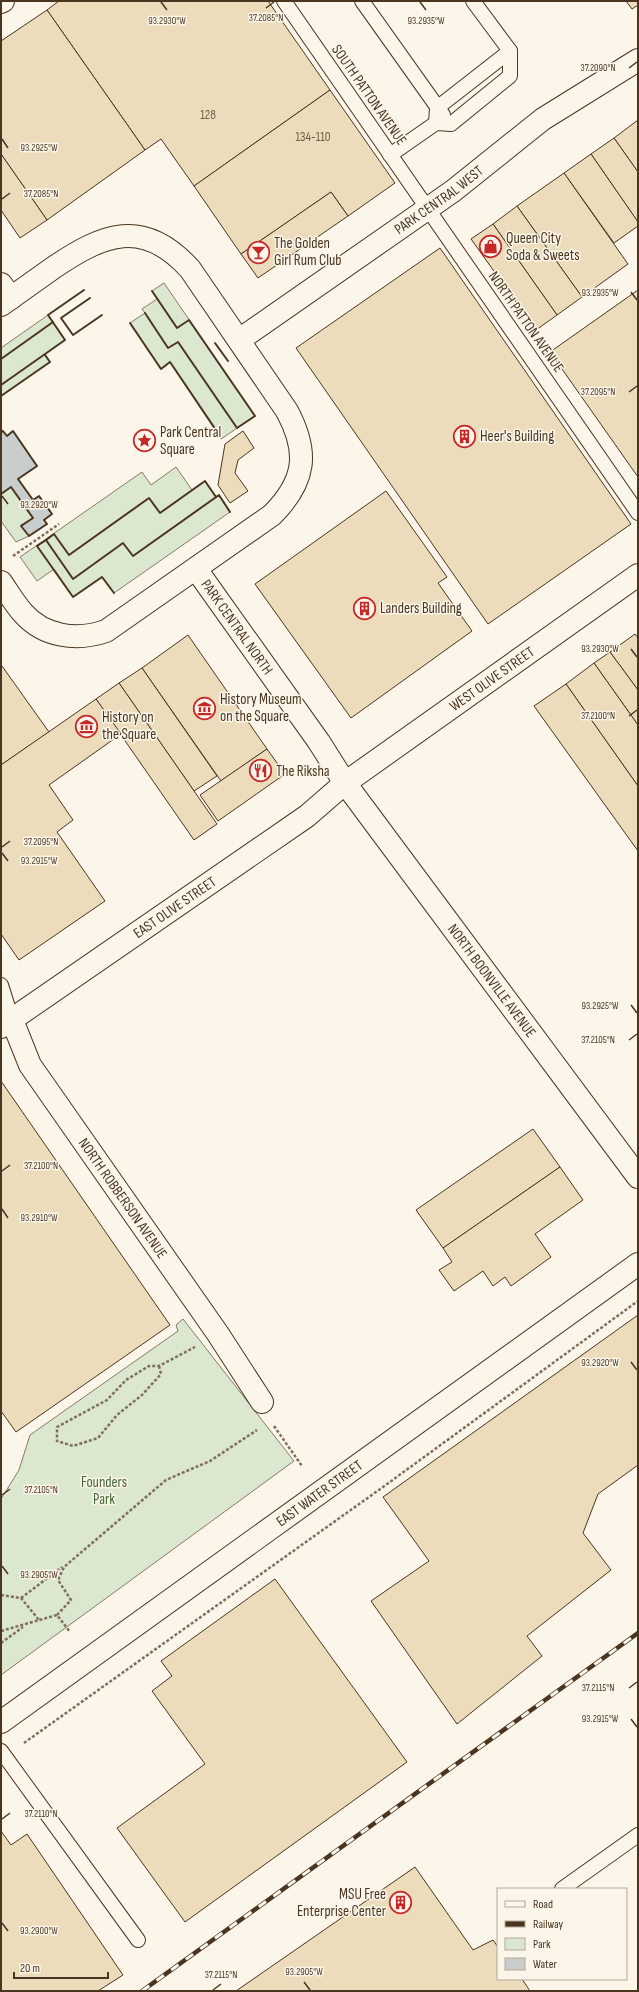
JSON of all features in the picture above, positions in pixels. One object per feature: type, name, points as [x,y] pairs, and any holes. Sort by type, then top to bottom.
[{"type":"street","name":"PARK CENTRAL WEST","points":[[239,340],[453,191],[543,119],[638,60]]},
{"type":"street","points":[[1,582],[22,612],[37,626],[57,634],[81,637],[94,635],[117,624],[272,515],[282,506],[295,483],[301,459],[299,436],[294,424],[239,340],[185,264],[171,251],[150,240],[123,235],[108,237],[76,253],[4,296]]},
{"type":"street","name":"PARK CENTRAL NORTH","points":[[196,569],[319,742],[345,783]]},
{"type":"street","name":"WEST OLIVE STREET","points":[[345,783],[638,575]]},
{"type":"street","name":"EAST OLIVE STREET","points":[[7,1024],[307,816],[345,783]]},
{"type":"street","name":"NORTH BOONVILLE AVENUE","points":[[345,783],[638,1177]]},
{"type":"street","name":"NORTH ROBBERSON AVENUE","points":[[7,1024],[30,1065],[218,1334],[262,1402]]},
{"type":"street","name":"EAST WATER STREET","points":[[1,1722],[638,1264]]},
{"type":"lane","name":"SOUTH PATTON AVENUE","points":[[284,1],[427,209]]},
{"type":"lane","points":[[362,1],[432,97],[437,108],[451,124]]},
{"type":"lane","points":[[390,155],[436,123],[451,124],[510,76],[510,51],[473,1]]},
{"type":"lane","points":[[436,123],[437,108],[510,51]]},
{"type":"lane","name":"NORTH PATTON AVENUE","points":[[427,209],[638,513]]},
{"type":"lane","name":"NORTH ROBBERSON AVENUE","points":[[1,985],[7,1024]]},
{"type":"lane","points":[[3,1754],[138,1940]]},
{"type":"lane","points":[[563,1888],[638,1835]]},
{"type":"path","points":[[13,556],[59,524]]},
{"type":"path","points":[[3,1754],[370,1496],[638,1302]]},
{"type":"path","points":[[159,1366],[161,1374],[142,1395],[117,1414],[98,1438],[73,1446],[57,1440],[57,1427],[107,1400],[126,1380],[148,1366],[159,1366],[218,1334]]},
{"type":"path","points":[[21,1598],[64,1567],[166,1480],[210,1462],[256,1431]]},
{"type":"path","points":[[284,1440],[302,1466]]},
{"type":"path","points":[[1,1631],[25,1626],[57,1615],[71,1600],[58,1580],[64,1567]]},
{"type":"path","points":[[1,1595],[21,1598],[39,1620]]},
{"type":"path","points":[[57,1615],[70,1632]]},
{"type":"path","points":[[1,1643],[25,1626]]},
{"type":"green space","points":[[164,283],[255,416],[221,439],[170,362],[161,369],[130,323],[145,313],[142,309],[157,299],[152,291]]},
{"type":"green space","points":[[48,315],[65,340],[45,354],[50,362],[1,396],[1,348]]},
{"type":"green space","points":[[176,467],[192,490],[205,481],[216,497],[219,495],[230,512],[114,593],[102,577],[73,597],[54,569],[37,581],[20,557],[142,472],[151,485]]},
{"type":"green space","points":[[11,487],[33,518],[21,525],[29,536],[16,542],[1,521],[1,494]]},
{"type":"green space","name":"Founders Park","points":[[183,1319],[294,1461],[1,1675],[1,1499],[19,1470],[30,1435],[178,1331],[176,1325]]},
{"type":"water","points":[[3,431],[7,436],[13,431],[37,466],[18,479],[33,500],[39,496],[52,514],[44,520],[47,524],[29,536],[21,526],[33,518],[11,487],[1,494],[1,432]]},
{"type":"building","points":[[59,1],[268,1],[330,90],[194,186],[161,139],[145,150],[47,10]]},
{"type":"building","points":[[626,1],[638,1],[638,5],[632,9]]},
{"type":"building","points":[[47,10],[145,150],[47,220],[1,154],[1,41]]},
{"type":"building","points":[[330,90],[395,183],[348,216],[331,192],[241,254],[194,186]]},
{"type":"building","points":[[638,120],[638,172],[614,138]]},
{"type":"building","points":[[614,138],[638,172],[638,222],[591,154]]},
{"type":"building","points":[[1,154],[47,220],[20,238],[1,210]]},
{"type":"building","points":[[591,154],[638,222],[638,226],[614,243],[564,173]]},
{"type":"building","points":[[564,173],[628,264],[582,297],[517,206]]},
{"type":"building","points":[[331,192],[348,216],[258,278],[241,254]]},
{"type":"building","points":[[517,206],[582,297],[557,315],[493,224]]},
{"type":"building","points":[[493,224],[557,315],[536,330],[471,239]]},
{"type":"building","name":"Heer's Building","points":[[440,248],[631,524],[488,624],[296,348]]},
{"type":"building","points":[[638,290],[638,477],[550,352]]},
{"type":"building","points":[[243,431],[254,448],[238,460],[235,473],[248,491],[230,503],[218,485],[225,444]]},
{"type":"building","name":"Landers Building","points":[[386,491],[447,577],[438,583],[472,631],[351,718],[255,584]]},
{"type":"building","points":[[635,634],[638,638],[638,690],[610,652]]},
{"type":"building","name":"History Museum on the Square","points":[[188,635],[267,749],[221,781],[142,668]]},
{"type":"building","points":[[610,652],[638,690],[638,725],[594,663]]},
{"type":"building","points":[[594,663],[638,725],[638,786],[566,684]]},
{"type":"building","points":[[2,666],[49,732],[1,765],[1,667]]},
{"type":"building","points":[[142,668],[217,776],[194,791],[119,683]]},
{"type":"building","points":[[119,683],[217,824],[194,840],[96,699]]},
{"type":"building","points":[[566,684],[638,786],[638,851],[534,706]]},
{"type":"building","points":[[96,699],[121,734],[49,785],[73,820],[57,832],[105,901],[19,960],[1,934],[1,765]]},
{"type":"building","points":[[267,749],[285,774],[218,821],[200,795]]},
{"type":"building","points":[[1,1081],[170,1325],[16,1432],[1,1411]]},
{"type":"building","points":[[533,1129],[560,1167],[443,1248],[416,1210]]},
{"type":"building","points":[[560,1167],[583,1200],[535,1234],[551,1257],[511,1286],[505,1277],[493,1286],[483,1271],[454,1291],[439,1270],[452,1262],[443,1248]]},
{"type":"building","points":[[638,1315],[638,1465],[598,1494],[583,1533],[611,1570],[527,1636],[542,1656],[457,1724],[371,1601],[429,1561],[383,1497]]},
{"type":"building","points":[[275,1579],[407,1762],[185,1922],[117,1828],[205,1764],[152,1691],[172,1676],[161,1661]]},
{"type":"building","points":[[1,1831],[11,1845],[27,1834],[123,1975],[98,1991],[1,1991]]},
{"type":"building","name":"MSU Free Enterprise Center","points":[[415,1867],[473,1950],[493,1940],[497,1946],[497,1980],[523,1980],[530,1991],[236,1991]]},
{"type":"railway","points":[[142,1991],[638,1633]]},
{"type":"wall","points":[[1,385],[65,340],[48,315],[84,290]]},
{"type":"wall","points":[[145,313],[168,348],[178,342],[237,428],[255,416],[189,320],[177,328],[152,291]]},
{"type":"wall","points":[[90,298],[61,318],[73,335],[102,315]]},
{"type":"wall","points":[[1,359],[53,322]]},
{"type":"wall","points":[[130,323],[161,369],[170,362],[220,436]]},
{"type":"wall","points":[[215,343],[228,361]]},
{"type":"wall","points":[[1,396],[50,362],[45,355]]},
{"type":"wall","points":[[1,432],[3,431],[7,436],[13,431],[37,466],[18,479],[33,500],[39,496],[52,514],[44,520],[47,524],[29,536],[21,526],[33,518],[11,487],[1,494]]},
{"type":"wall","points":[[46,540],[54,534],[69,555],[149,498],[160,513],[205,481],[216,497]]},
{"type":"wall","points":[[114,593],[102,577],[73,597],[37,546],[46,540],[73,579],[123,543],[133,556],[219,495],[230,512]]},
{"type":"place","name":"Queen City Soda & Sweets","points":[[491,247]]},
{"type":"place","name":"The Golden Girl Rum Club","points":[[259,252]]},
{"type":"place","name":"Heer's Building","points":[[464,436]]},
{"type":"place","name":"Park Central Square","points":[[145,441]]},
{"type":"place","name":"Landers Building","points":[[364,608]]},
{"type":"place","name":"History Museum on the Square","points":[[204,708]]},
{"type":"place","name":"History on the Square","points":[[87,726]]},
{"type":"place","name":"The Riksha","points":[[260,771]]},
{"type":"place","name":"MSU Free Enterprise Center","points":[[401,1903]]}]
